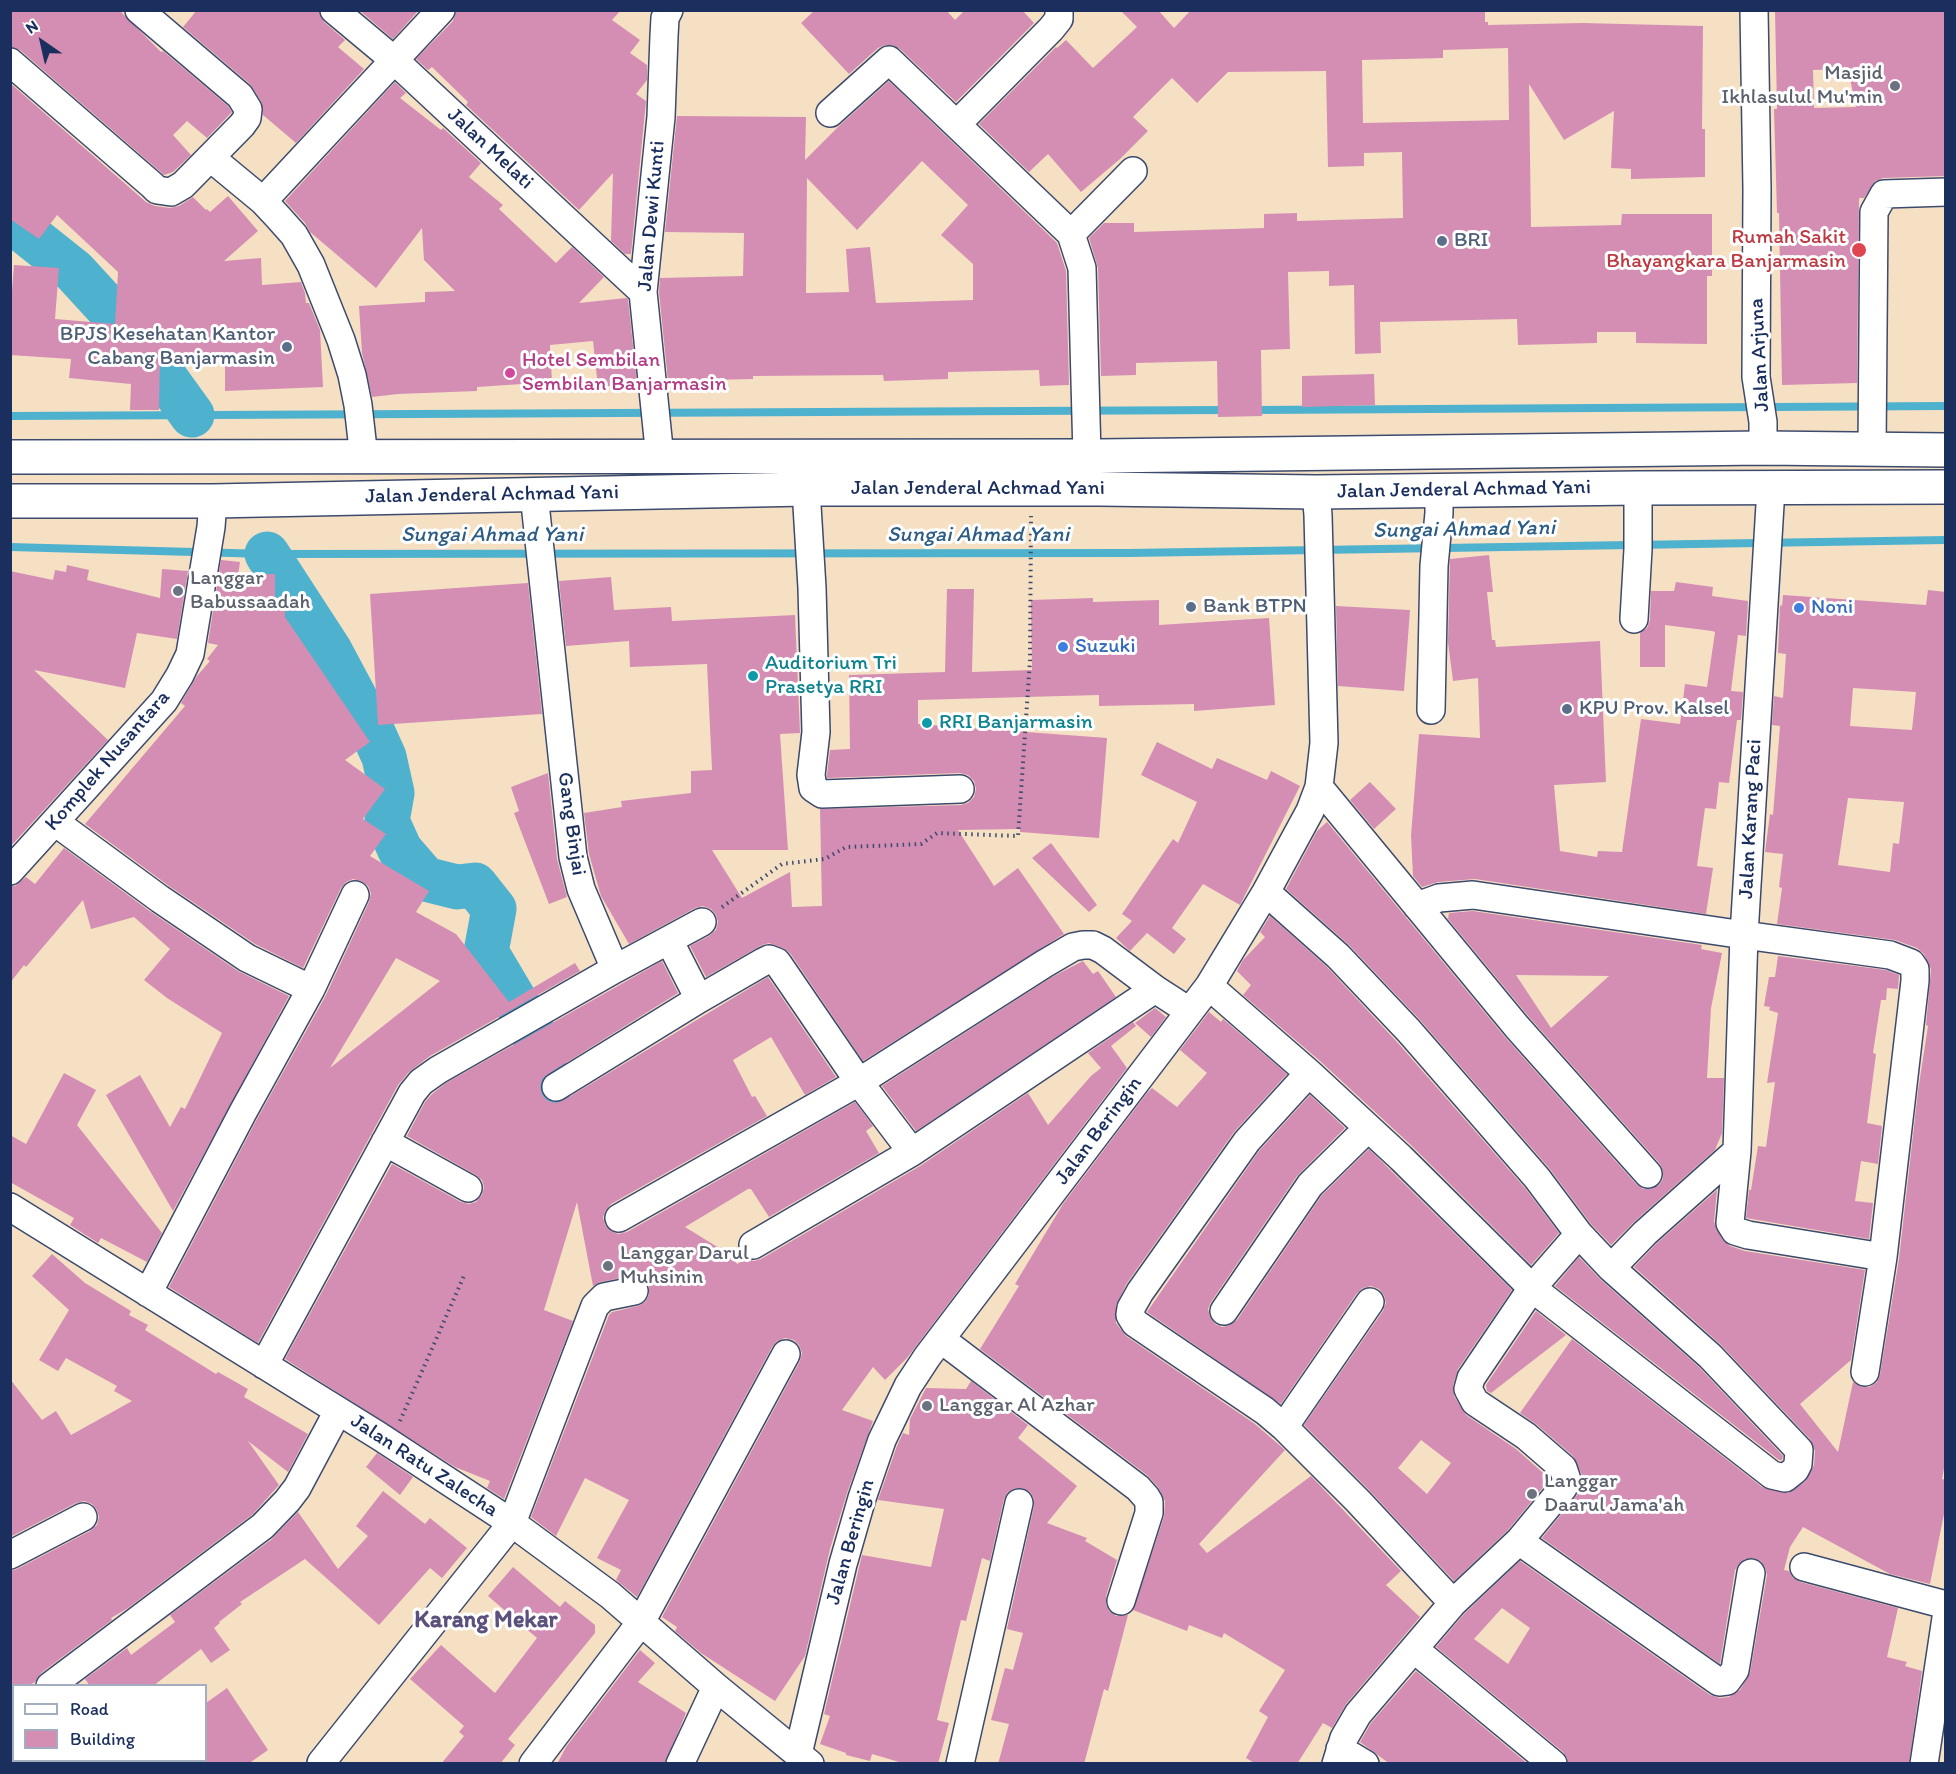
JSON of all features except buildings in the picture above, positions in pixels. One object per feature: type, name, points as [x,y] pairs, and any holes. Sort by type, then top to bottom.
[{"type":"highway","name":"Jalan Jenderal Achmad Yani","points":[[10,457],[361,431],[657,428],[1093,456],[1763,435],[1872,449],[1946,450]]},
{"type":"highway","points":[[1093,456],[1100,489]]},
{"type":"highway","name":"Jalan Jenderal Achmad Yani","points":[[14,502],[213,501],[806,489],[1100,489],[1316,492],[1438,504],[1638,488],[1770,502],[1946,488]]},
{"type":"street","points":[[10,62],[157,190],[171,192],[211,158],[242,126],[248,113],[240,96],[139,10]]},
{"type":"street","name":"Jalan Melati","points":[[334,10],[394,60],[643,292]]},
{"type":"street","points":[[263,201],[441,10]]},
{"type":"street","name":"Jalan Dewi Kunti","points":[[657,428],[643,292],[662,117],[664,36],[669,10]]},
{"type":"street","points":[[957,124],[1051,29],[1059,19],[1059,10]]},
{"type":"street","name":"Jalan Arjuna","points":[[1754,10],[1757,189],[1756,377],[1763,435]]},
{"type":"street","points":[[830,113],[889,60],[1071,234],[1082,268],[1086,411],[1093,456]]},
{"type":"street","points":[[211,158],[263,201],[294,236],[311,265],[341,340],[352,375],[361,431]]},
{"type":"street","points":[[1071,234],[1133,171]]},
{"type":"street","points":[[1872,449],[1874,212],[1884,194],[1946,192]]},
{"type":"street","points":[[1634,619],[1638,549],[1638,488]]},
{"type":"street","points":[[806,489],[812,588],[816,732],[811,775],[813,788],[822,794],[960,789]]},
{"type":"street","name":"Jalan Beringin","points":[[809,1758],[843,1564],[865,1488],[896,1408],[927,1357],[1209,986],[1296,840],[1319,787],[1324,743],[1316,492]]},
{"type":"street","name":"Gang Binjai","points":[[534,494],[573,857],[581,889],[615,969]]},
{"type":"street","name":"Komplek Nusantara","points":[[10,871],[164,701],[180,675],[190,654],[211,527],[213,501]]},
{"type":"street","name":"Jalan Karang Paci","points":[[1770,502],[1744,935],[1737,1150],[1730,1223],[1735,1232],[1883,1257]]},
{"type":"street","points":[[1431,711],[1434,566],[1438,504]]},
{"type":"street","points":[[1319,787],[1517,1028],[1648,1174]]},
{"type":"street","points":[[55,822],[160,899],[248,958],[311,989]]},
{"type":"street","points":[[1209,986],[1309,1072],[1532,1288],[1772,1475],[1781,1479],[1788,1477],[1798,1464],[1799,1450],[1710,1356],[1611,1268],[1579,1234],[1537,1178],[1409,1030],[1338,956],[1266,892]]},
{"type":"street","points":[[148,1293],[243,1112],[311,989],[355,895]]},
{"type":"street","points":[[1416,906],[1438,898],[1473,895],[1898,956],[1911,963],[1915,969],[1915,981],[1883,1257],[1865,1372]]},
{"type":"street","points":[[264,1365],[405,1104],[421,1082],[438,1070],[615,969],[702,922]]},
{"type":"street","points":[[669,940],[699,999]]},
{"type":"street","points":[[619,1218],[859,1082],[1073,947],[1093,945],[1103,950],[1189,1011]]},
{"type":"street","points":[[556,1087],[769,959],[777,962],[859,1082],[912,1152]]},
{"type":"street","points":[[753,1245],[912,1152],[1155,989]]},
{"type":"street","points":[[1309,1072],[1246,1141],[1140,1292],[1129,1313],[1135,1323],[1265,1411],[1284,1427],[1358,1501],[1454,1603]]},
{"type":"street","points":[[1224,1311],[1310,1185],[1368,1128]]},
{"type":"street","points":[[385,1142],[468,1188]]},
{"type":"street","points":[[1611,1268],[1645,1233],[1737,1150]]},
{"type":"street","name":"Jalan Ratu Zalecha","points":[[10,1208],[390,1443],[512,1523],[601,1589],[717,1687],[809,1758]]},
{"type":"street","points":[[1365,1764],[1338,1756],[1349,1727],[1358,1714],[1454,1603],[1520,1541],[1567,1480],[1566,1472],[1526,1436],[1475,1402],[1469,1393],[1468,1385],[1532,1288],[1579,1234]]},
{"type":"street","points":[[321,1763],[512,1523],[595,1306],[604,1298],[634,1291]]},
{"type":"street","points":[[1284,1427],[1370,1302]]},
{"type":"street","points":[[942,1340],[1138,1488],[1146,1497],[1149,1502],[1149,1514],[1122,1601]]},
{"type":"street","points":[[533,1764],[641,1622],[786,1354]]},
{"type":"street","points":[[53,1684],[263,1526],[297,1488],[338,1411]]},
{"type":"street","points":[[960,1764],[1019,1503]]},
{"type":"street","points":[[10,1555],[83,1517]]},
{"type":"street","points":[[1520,1541],[1719,1682],[1727,1681],[1735,1670],[1751,1573]]},
{"type":"street","points":[[1804,1567],[1946,1605]]},
{"type":"street","points":[[1924,1764],[1946,1618]]},
{"type":"street","points":[[1414,1649],[1553,1764]]},
{"type":"street","points":[[680,1764],[717,1687]]},
{"type":"path","points":[[390,1443],[464,1276]]},
{"type":"waterway","points":[[10,220],[74,271],[140,343],[192,415]]},
{"type":"waterway","name":"Sungai Ahmad Yani","points":[[1254,410],[1946,406]]},
{"type":"waterway","name":"Sungai Ahmad Yani","points":[[10,416],[1227,410]]},
{"type":"waterway","name":"Sungai Ahmad Yani","points":[[10,547],[267,554],[1129,553],[1946,540]]},
{"type":"waterway","points":[[267,554],[330,651],[384,757],[392,793],[387,821],[400,850],[425,879],[457,887],[475,885],[494,909],[486,952],[531,1028],[543,1058],[553,1154]]},
{"type":"place","name":"Masjid Ikhlasulul Mu'min","points":[[1895,86]]},
{"type":"place","name":"BRI","points":[[1442,241]]},
{"type":"place","name":"Rumah Sakit Bhayangkara Banjarmasin","points":[[1859,250]]},
{"type":"place","name":"BPJS Kesehatan Kantor Cabang Banjarmasin","points":[[287,347]]},
{"type":"place","name":"Hotel Sembilan Sembilan Banjarmasin","points":[[510,373]]},
{"type":"place","name":"Langgar Babussaadah","points":[[178,591]]},
{"type":"place","name":"Bank BTPN","points":[[1191,607]]},
{"type":"place","name":"Noni","points":[[1799,608]]},
{"type":"place","name":"Suzuki","points":[[1063,647]]},
{"type":"place","name":"Auditorium Tri Prasetya RRI","points":[[753,676]]},
{"type":"place","name":"KPU Prov. Kalsel","points":[[1567,709]]},
{"type":"place","name":"RRI Banjarmasin","points":[[927,723]]},
{"type":"place","name":"Langgar Darul Muhsinin","points":[[608,1266]]},
{"type":"place","name":"Langgar Al Azhar","points":[[927,1406]]},
{"type":"place","name":"Langgar Daarul Jama'ah","points":[[1532,1494]]},
{"type":"district","name":"Karang Mekar","points":[[486,1621]]}]
